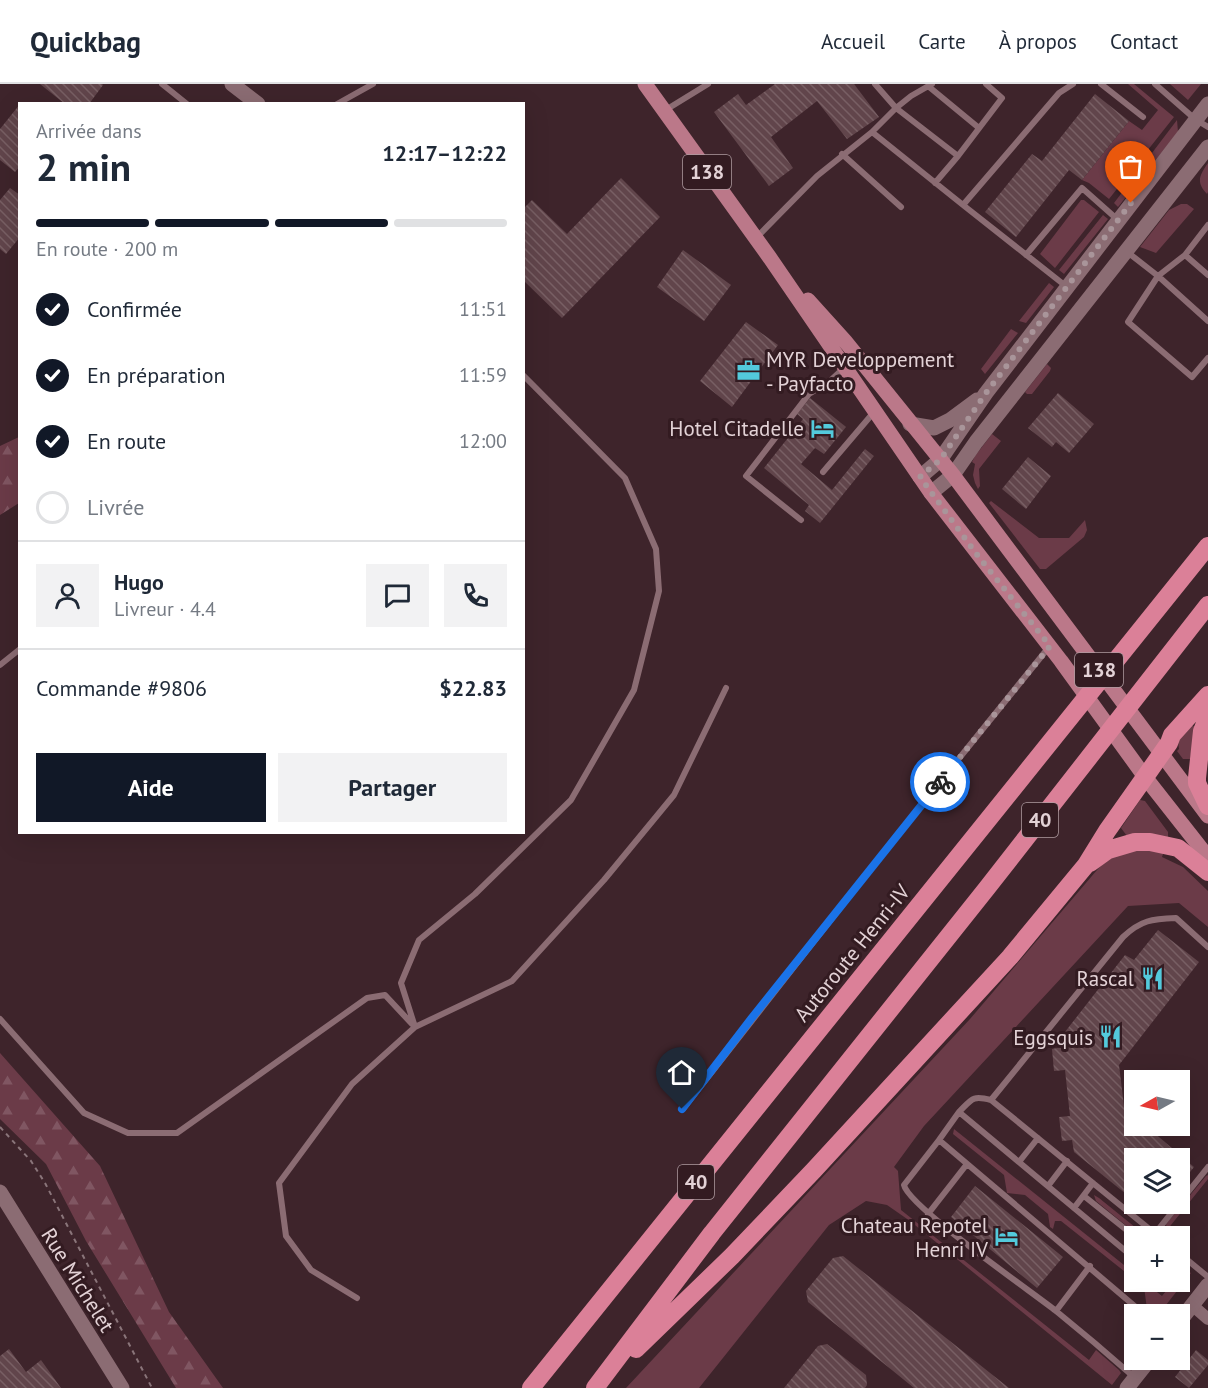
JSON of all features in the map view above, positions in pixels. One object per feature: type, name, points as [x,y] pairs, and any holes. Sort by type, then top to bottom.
[{"type":"highway","name":"Autoroute Henri-IV","points":[[531,1388],[1208,546]]},
{"type":"highway","name":"40","points":[[595,1388],[712,1233],[1208,605]]},
{"type":"highway","points":[[595,1388],[732,1256],[971,1001],[1086,866],[1176,731],[1208,695]]},
{"type":"highway","points":[[1208,716],[1202,731],[1198,754],[1197,783],[1208,806]]},
{"type":"highway","points":[[1086,866],[1108,850],[1135,842],[1150,842],[1178,848],[1208,872]]},
{"type":"main road","points":[[232,84],[252,102]]},
{"type":"main road","name":"138","points":[[645,84],[755,239],[845,341],[953,475],[1208,816]]},
{"type":"main road","points":[[920,477],[940,460],[986,393],[1118,220],[1202,123],[1208,104]]},
{"type":"main road","points":[[931,493],[953,475],[1208,147]]},
{"type":"main road","name":"138","points":[[770,258],[931,493],[1050,646],[1145,777],[1208,857]]},
{"type":"main road","points":[[910,424],[934,428],[950,420],[986,393]]},
{"type":"main road","name":"Rue Michelet","points":[[0,1192],[122,1388]]},
{"type":"main road","points":[[1190,1308],[1208,1285]]},
{"type":"main road","points":[[1131,1383],[1141,1370]]},
{"type":"street","points":[[1192,1305],[1208,1319]]},
{"type":"lane","points":[[162,84],[184,102]]},
{"type":"lane","points":[[341,102],[373,84]]},
{"type":"lane","points":[[663,111],[708,84]]},
{"type":"lane","points":[[875,84],[896,108],[958,156]]},
{"type":"lane","points":[[935,183],[1002,98],[986,84]]},
{"type":"lane","points":[[963,205],[1059,93],[1073,84]]},
{"type":"lane","points":[[1101,84],[1143,117]]},
{"type":"lane","points":[[1155,84],[1202,123]]},
{"type":"lane","points":[[755,239],[842,154],[872,132],[911,96],[930,85],[979,128]]},
{"type":"lane","points":[[872,132],[1067,287]]},
{"type":"lane","points":[[842,154],[901,207]]},
{"type":"lane","points":[[1026,255],[1082,188],[1118,220]]},
{"type":"lane","points":[[1208,225],[1185,255],[1158,276],[1128,322],[1192,376],[1208,358]]},
{"type":"lane","points":[[1126,251],[1208,321]]},
{"type":"lane","points":[[1185,255],[1208,275]]},
{"type":"lane","points":[[801,520],[746,476],[809,394],[830,381],[844,368]]},
{"type":"lane","points":[[415,1027],[401,982],[418,940],[475,894],[571,800],[634,690],[659,591],[656,549],[625,478],[525,377]]},
{"type":"lane","points":[[823,472],[874,411]]},
{"type":"lane","points":[[682,1109],[894,838],[1050,646]]},
{"type":"lane","points":[[0,664],[18,650]]},
{"type":"lane","points":[[357,1298],[311,1270],[286,1236],[279,1183],[352,1084],[415,1027],[512,981],[596,889],[674,795],[726,688]]},
{"type":"lane","points":[[991,1100],[1123,937],[1134,927],[1152,919],[1176,918],[1208,947]]},
{"type":"lane","points":[[0,1019],[84,1113],[128,1133],[177,1133],[367,998],[385,995],[415,1027]]},
{"type":"lane","points":[[1131,1383],[1056,1311],[928,1214],[908,1194],[904,1185],[959,1112],[978,1097],[991,1100],[1144,1226]]},
{"type":"lane","points":[[959,1112],[1124,1250]]},
{"type":"lane","points":[[1019,1162],[1038,1138]]},
{"type":"lane","points":[[939,1140],[1133,1304]]},
{"type":"lane","points":[[1048,1186],[1067,1161]]},
{"type":"lane","points":[[928,1214],[967,1164]]},
{"type":"lane","points":[[1162,1226],[1208,1167]]},
{"type":"lane","points":[[1074,1208],[1093,1183]]},
{"type":"lane","points":[[1084,1196],[1124,1228]]},
{"type":"lane","points":[[1190,1261],[1208,1277]]},
{"type":"lane","points":[[1056,1311],[1090,1266]]},
{"type":"path","points":[[0,1127],[31,1161],[45,1183],[152,1388]]},
{"type":"green space","points":[[1128,84],[1134,84],[1174,117],[1109,199],[1082,180],[1129,121],[1142,130],[1158,110]]},
{"type":"green space","points":[[1170,84],[1201,84],[1188,100]]},
{"type":"green space","points":[[1177,120],[1178,132],[1118,207],[1114,203]]},
{"type":"green space","points":[[1208,163],[1207,194],[1201,186],[1200,179]]},
{"type":"green space","points":[[1081,200],[1099,212],[1055,268],[1040,254]]},
{"type":"green space","points":[[1181,204],[1187,204],[1194,209],[1156,253],[1140,247],[1169,210]]},
{"type":"green space","points":[[1103,215],[1108,219],[1064,274],[1059,270]]},
{"type":"green space","points":[[1049,283],[1054,287],[1026,323],[1019,321]]},
{"type":"green space","points":[[1011,329],[1018,333],[985,374],[981,369]]},
{"type":"green space","points":[[1047,364],[1051,368],[1050,371],[1032,394],[1027,394],[1025,392]]},
{"type":"green space","points":[[992,434],[1001,441],[979,469],[980,486],[978,489],[973,475],[975,464],[972,462]]},
{"type":"green space","points":[[18,437],[18,504],[0,515],[0,446]]},
{"type":"green space","points":[[991,501],[1039,538],[1069,538],[1085,520],[1087,530],[1084,537],[1046,569],[1040,569],[989,503]]},
{"type":"green space","points":[[1192,725],[1196,728],[1190,759],[1183,759],[1177,751],[1178,741]]},
{"type":"green space","points":[[1140,800],[1145,801],[1168,832],[1168,839],[1127,836],[1121,828]]},
{"type":"green space","points":[[1134,850],[1164,851],[1162,857],[1183,867],[1208,891],[1208,927],[1179,903],[1128,906],[924,1126],[894,1167],[898,1171],[901,1210],[1089,1360],[1096,1350],[1121,1373],[1112,1385],[910,1221],[887,1205],[866,1201],[829,1225],[699,1388],[626,1388],[970,1019],[1107,859]]},
{"type":"green space","points":[[0,1053],[100,1166],[169,1312],[223,1388],[176,1388],[86,1241],[46,1164],[0,1119]]},
{"type":"green space","points":[[954,1129],[1124,1265],[1124,1271],[1061,1221],[1055,1221],[1053,1229],[1050,1227],[1048,1214],[1025,1195],[1007,1193],[1004,1175],[953,1134]]},
{"type":"green space","points":[[1208,1175],[1208,1179],[1190,1201],[1190,1195]]},
{"type":"green space","points":[[1094,1195],[1134,1226],[1127,1226],[1096,1201]]},
{"type":"green space","points":[[1174,1214],[1180,1214],[1170,1226],[1166,1224]]},
{"type":"green space","points":[[1145,1292],[1157,1292],[1162,1296],[1165,1292],[1176,1292],[1167,1304],[1146,1304]]},
{"type":"building","points":[[40,84],[103,85],[90,102],[62,102]]},
{"type":"building","points":[[775,84],[854,84],[879,117],[847,139],[817,101],[771,137],[793,168],[769,186],[714,112],[738,94],[746,105]]},
{"type":"building","points":[[1095,94],[1129,121],[1082,180],[1069,170],[1016,237],[985,212],[1032,154],[1042,161]]},
{"type":"building","points":[[18,106],[18,168],[15,172],[0,160],[0,129]]},
{"type":"building","points":[[621,178],[660,217],[562,318],[525,282],[525,207],[532,200],[567,234]]},
{"type":"building","points":[[10,188],[18,194],[18,239],[6,254],[0,249],[0,200]]},
{"type":"building","points":[[683,250],[731,285],[704,321],[657,287]]},
{"type":"building","points":[[746,322],[778,345],[732,407],[700,381]]},
{"type":"building","points":[[1058,393],[1094,424],[1069,453],[1056,442],[1052,447],[1028,428]]},
{"type":"building","points":[[810,398],[846,427],[824,454],[815,448],[801,464],[832,490],[865,449],[874,456],[820,523],[805,511],[809,505],[764,468],[803,419],[797,414]]},
{"type":"building","points":[[1028,457],[1051,476],[1026,509],[1002,489]]},
{"type":"building","points":[[1158,930],[1199,962],[1119,1065],[1124,1106],[1124,1136],[1158,1136],[1172,1148],[1124,1148],[1124,1192],[1074,1152],[1072,1140],[1062,1141],[1059,1117],[1070,1116],[1065,1070],[1054,1071],[1052,1049],[1062,1047],[1061,1037],[1125,955],[1134,960]]},
{"type":"building","name":"Chateau Repotel Henri IV","points":[[975,1186],[1063,1257],[1037,1288],[951,1217]]},
{"type":"building","points":[[843,1256],[1009,1388],[914,1388],[808,1302],[806,1291],[833,1258]]},
{"type":"building","points":[[827,1344],[866,1375],[865,1388],[784,1388],[818,1346]]},
{"type":"building","points":[[9,1349],[26,1372],[41,1360],[61,1388],[0,1388],[0,1356]]},
{"type":"building","points":[[1196,1350],[1208,1360],[1208,1365],[1189,1388],[1175,1377],[1180,1370],[1190,1370],[1190,1358]]},
{"type":"way so far","points":[[940,782],[1050,646],[978,556],[920,477],[940,460],[986,393],[1131,203]]},
{"type":"place","name":"MYR Developpement - Payfacto","points":[[748,371]]},
{"type":"place","name":"Hotel Citadelle","points":[[822,428]]},
{"type":"place","name":"Rascal","points":[[1152,978]]},
{"type":"place","name":"Eggsquis","points":[[1111,1037]]},
{"type":"place","name":"Chateau Repotel Henri IV","points":[[1006,1237]]},
{"type":"route","points":[[682,1109],[940,782]]}]
